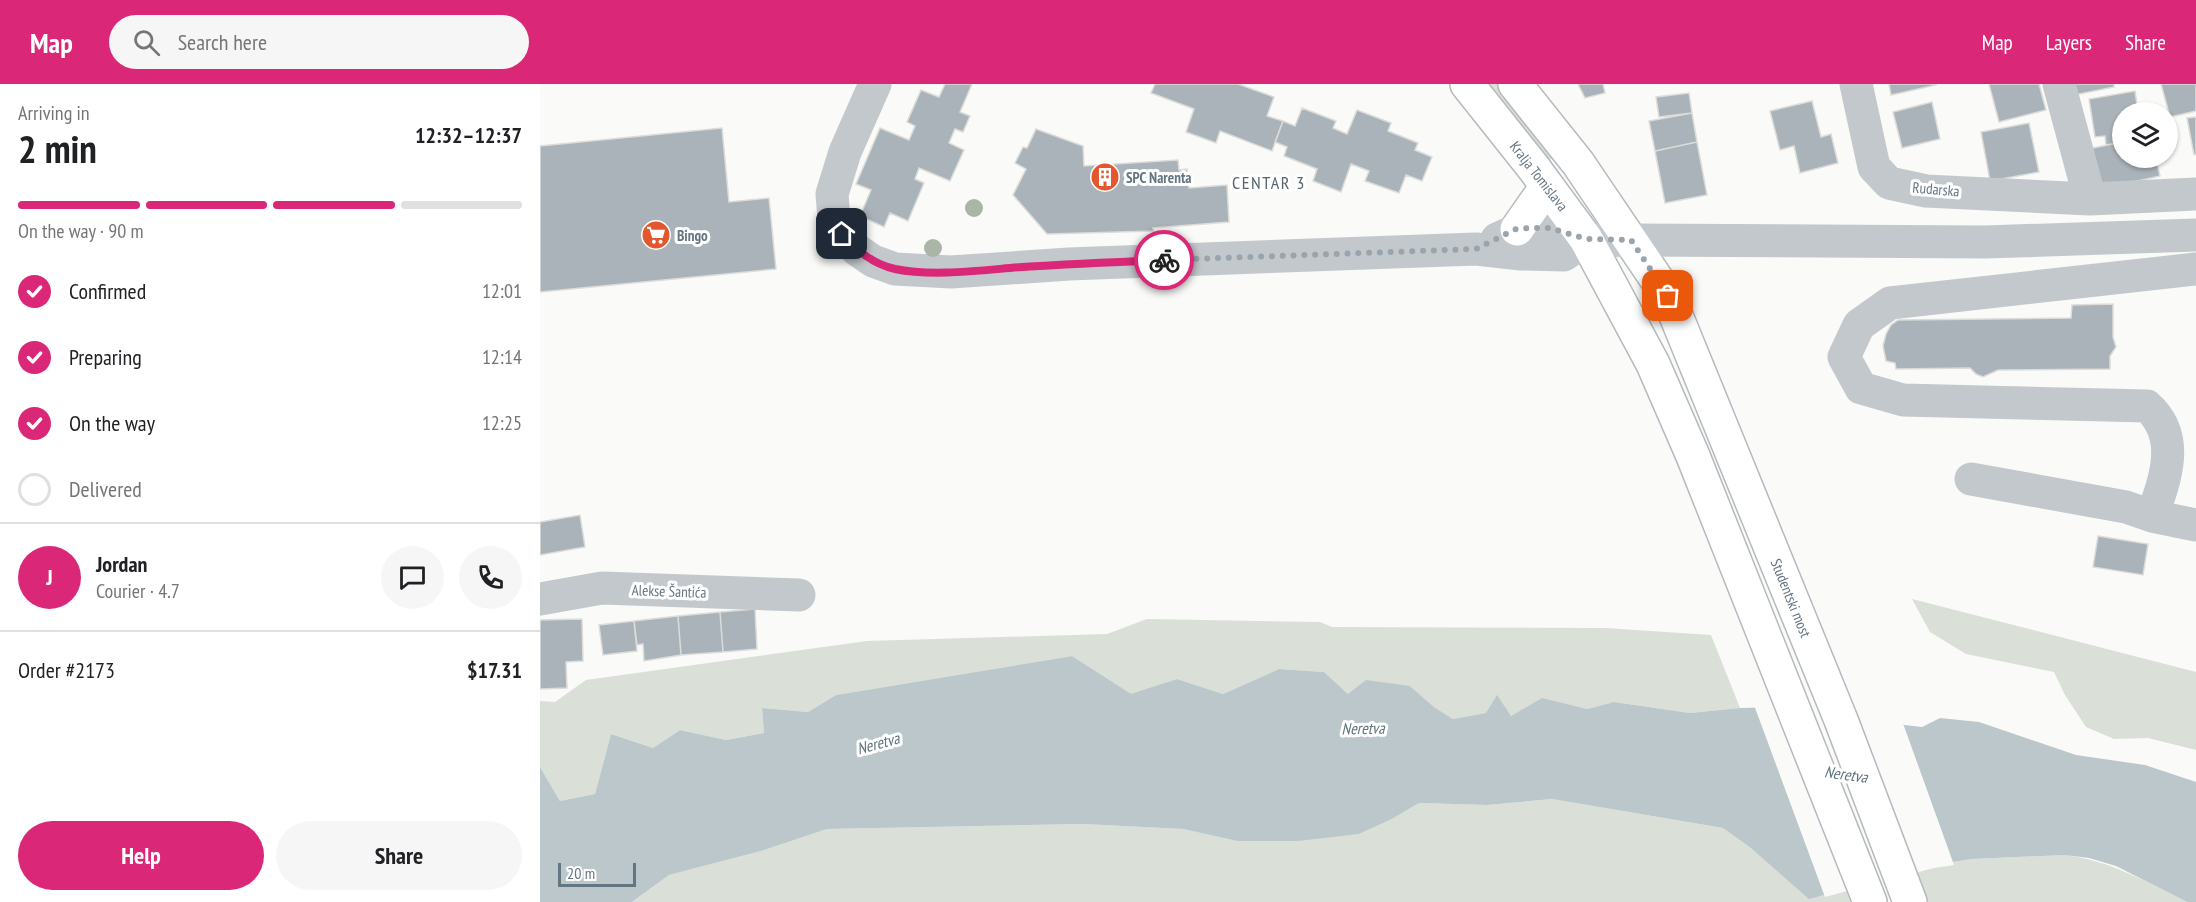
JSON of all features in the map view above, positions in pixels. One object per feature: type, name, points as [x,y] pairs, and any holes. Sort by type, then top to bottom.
[{"type":"main road","name":"Kralja Tomislava","points":[[1467,84],[1586,239],[1622,304],[1681,427],[1870,902]]},
{"type":"main road","points":[[1515,84],[1578,163],[1631,240]]},
{"type":"main road","points":[[1516,229],[1547,186]]},
{"type":"main road","name":"Studentski most","points":[[1631,240],[1668,296],[1841,720],[1910,902]]},
{"type":"street","points":[[875,84],[845,152],[832,194],[834,219],[842,234],[857,250],[873,261],[895,269],[951,272],[1069,264],[1476,249],[1521,254],[1564,255],[1586,239]]},
{"type":"street","name":"Rudarska","points":[[1856,84],[1874,167],[1890,183],[1926,191],[2090,199],[2196,194]]},
{"type":"street","points":[[2059,84],[2090,199]]},
{"type":"street","points":[[1476,249],[1516,229],[1550,228],[1586,239],[1631,240],[1985,242],[2196,235]]},
{"type":"street","points":[[2174,520],[2164,484],[2168,439],[2159,417],[2147,406],[1903,400],[1861,388],[1844,357],[1859,325],[1890,303],[2196,269]]},
{"type":"street","points":[[1971,479],[2126,507],[2174,520]]},
{"type":"street","name":"Alekse Šantića","points":[[540,600],[602,588],[799,595]]},
{"type":"shaded area","points":[[1481,84],[1498,84],[1559,157],[1541,162]]},
{"type":"shaded area","points":[[1912,599],[2196,672],[2196,750],[2148,738],[2114,739],[2086,727],[2065,695],[2054,672],[1966,654],[1930,632]]},
{"type":"shaded area","points":[[1147,619],[1320,622],[1332,627],[1605,628],[1711,635],[1740,708],[1690,713],[1614,702],[1587,709],[1542,699],[1511,716],[1486,713],[1453,719],[1434,707],[1410,686],[1348,694],[1324,672],[1279,669],[1223,694],[1177,679],[1131,695],[1072,656],[836,695],[808,712],[762,708],[764,733],[726,740],[680,730],[653,748],[611,734],[595,794],[560,801],[540,767],[540,701],[555,702],[586,680],[867,641],[1107,634]]},
{"type":"shaded area","points":[[1552,799],[1723,828],[1752,849],[1863,885],[1870,902],[632,902],[669,875],[761,851],[827,829],[1083,824],[1183,829],[1237,841],[1359,834],[1392,819],[1419,803],[1487,805]]},
{"type":"shaded area","points":[[2064,855],[2112,867],[2187,902],[1910,902],[1900,874],[1933,865],[1972,859]]},
{"type":"water","name":"Neretva","points":[[1072,656],[1131,694],[1177,679],[1223,694],[1279,669],[1324,672],[1348,694],[1366,680],[1410,686],[1434,707],[1453,719],[1486,713],[1497,695],[1511,716],[1542,698],[1587,709],[1614,702],[1690,713],[1740,708],[1863,705],[1891,711],[1904,725],[1922,727],[1940,718],[1979,722],[2076,755],[2145,765],[2196,782],[2196,902],[2187,902],[2116,866],[2089,858],[2064,855],[1972,859],[1933,865],[1809,899],[1752,849],[1723,828],[1552,799],[1487,805],[1419,803],[1392,819],[1359,834],[1298,841],[1237,841],[1183,829],[1083,824],[827,829],[761,851],[669,875],[632,902],[540,902],[540,767],[560,801],[595,794],[611,734],[653,748],[680,730],[726,740],[764,733],[762,708],[808,712],[836,695]]},
{"type":"pier","points":[[1863,702],[1893,708],[1900,715],[1954,865],[1934,868],[1825,897],[1754,705]]},
{"type":"building","points":[[945,84],[972,84],[960,112],[970,116],[963,132],[955,129],[949,143],[964,150],[950,181],[919,168],[915,179],[924,183],[908,221],[890,213],[884,227],[860,216],[871,190],[856,184],[880,128],[909,140],[915,126],[907,122],[921,90],[939,97]]},
{"type":"building","points":[[1155,84],[1238,84],[1274,97],[1267,116],[1283,121],[1272,151],[1220,131],[1216,143],[1186,132],[1194,109],[1151,93]]},
{"type":"building","points":[[1578,84],[1603,84],[1605,93],[1585,98]]},
{"type":"building","points":[[1889,84],[1936,84],[1936,85],[1891,95]]},
{"type":"building","points":[[1989,84],[2039,84],[2046,110],[1999,122]]},
{"type":"building","points":[[2066,84],[2114,84],[2114,87],[2069,96]]},
{"type":"building","points":[[2161,84],[2196,84],[2196,111],[2178,115],[2178,102],[2166,102]]},
{"type":"building","points":[[2135,91],[2137,102],[2112,102],[2112,144],[2106,145],[2105,136],[2095,137],[2089,99]]},
{"type":"building","points":[[1689,93],[1692,113],[1659,117],[1656,97]]},
{"type":"building","points":[[1812,101],[1821,137],[1831,134],[1838,163],[1800,173],[1794,146],[1780,150],[1770,111]]},
{"type":"building","points":[[1932,102],[1940,139],[1902,148],[1893,112]]},
{"type":"building","points":[[1302,108],[1336,121],[1333,128],[1347,134],[1357,110],[1391,123],[1388,131],[1418,143],[1415,150],[1432,157],[1422,181],[1406,175],[1399,193],[1365,181],[1369,171],[1351,164],[1341,192],[1313,181],[1317,169],[1284,156],[1287,147],[1275,142],[1283,121],[1295,126]]},
{"type":"building","points":[[1692,113],[1697,142],[1655,151],[1649,121]]},
{"type":"building","points":[[2196,117],[2196,154],[2194,155],[2187,118]]},
{"type":"building","points":[[2029,123],[2039,172],[1990,181],[1981,132]]},
{"type":"building","name":"Bingo","points":[[722,128],[729,202],[769,198],[776,269],[540,292],[540,146]]},
{"type":"building","name":"SPC Narenta","points":[[1036,129],[1083,146],[1084,166],[1178,160],[1179,170],[1187,169],[1189,188],[1227,185],[1229,222],[1153,228],[1154,231],[1047,234],[1013,195],[1026,169],[1015,163],[1023,147],[1027,148]]},
{"type":"building","points":[[1697,142],[1707,195],[1665,203],[1655,151]]},
{"type":"building","points":[[2112,144],[2112,168],[2158,168],[2160,176],[2097,190],[2088,149]]},
{"type":"building","points":[[2113,304],[2113,337],[2116,347],[2110,356],[2110,369],[1998,370],[1983,377],[1970,368],[1896,369],[1895,363],[1886,361],[1883,346],[1886,334],[1891,325],[1898,320],[2071,318],[2072,305]]},
{"type":"building","points":[[580,515],[585,547],[540,555],[540,522]]},
{"type":"building","points":[[2098,536],[2148,544],[2143,575],[2093,567]]},
{"type":"building","points":[[755,609],[757,649],[723,652],[720,612]]},
{"type":"building","points":[[720,612],[723,652],[681,655],[678,616]]},
{"type":"building","points":[[678,616],[681,655],[644,661],[643,644],[637,645],[634,621]]},
{"type":"building","points":[[582,619],[583,661],[566,662],[567,688],[540,689],[540,620]]},
{"type":"building","points":[[634,621],[637,651],[603,655],[599,625]]},
{"type":"way so far","points":[[1164,260],[1476,249],[1516,229],[1538,227],[1550,228],[1586,239],[1631,240],[1668,296]]},
{"type":"place","name":"SPC Narenta","points":[[1105,177]]},
{"type":"place","name":"Bingo","points":[[656,235]]},
{"type":"district","name":"CENTAR 3","points":[[1269,182]]},
{"type":"route","points":[[842,234],[857,250],[873,261],[895,269],[951,272],[1164,260]]}]
